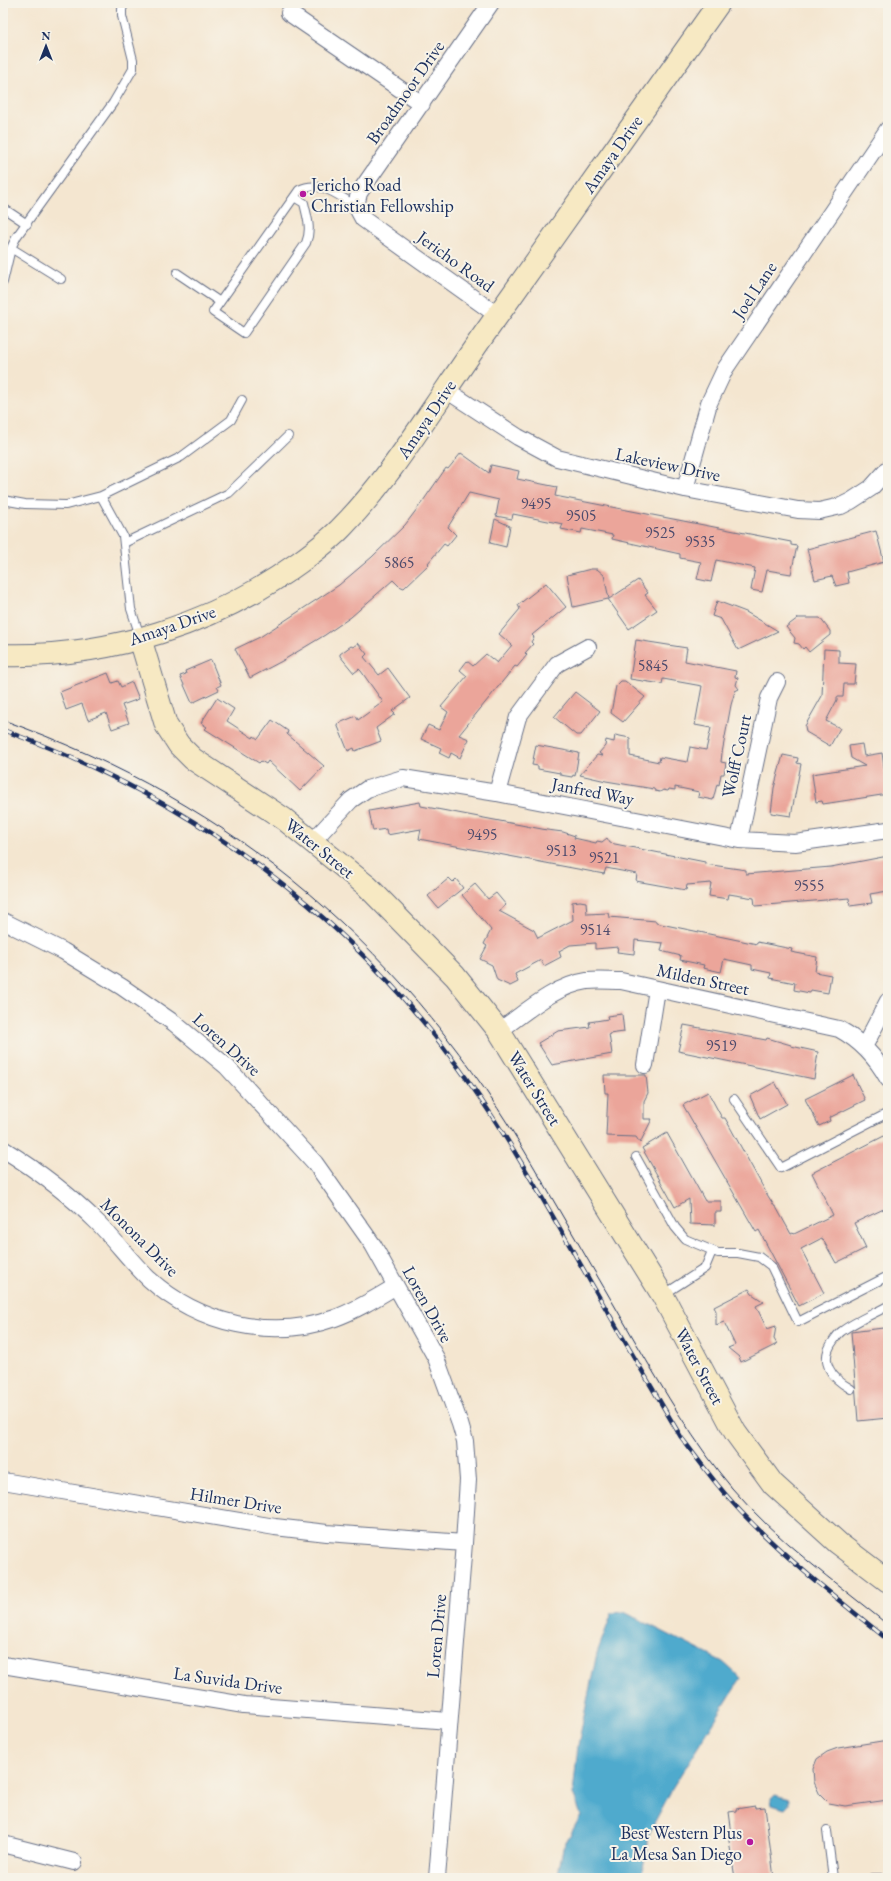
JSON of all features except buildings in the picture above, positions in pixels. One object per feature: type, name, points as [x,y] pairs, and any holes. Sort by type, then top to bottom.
[{"type":"street","name":"Broadmoor Drive","points":[[356,206],[359,193],[491,3]]},
{"type":"street","name":"Amaya Drive","points":[[3,655],[46,654],[78,651],[140,638],[191,622],[233,603],[263,587],[317,549],[342,527],[392,470],[498,315],[719,3]]},
{"type":"street","points":[[289,13],[422,104]]},
{"type":"street","name":"Joel Lane","points":[[685,490],[709,403],[725,369],[888,129]]},
{"type":"street","name":"Jericho Road","points":[[356,206],[363,219],[498,315]]},
{"type":"street","name":"Lakeview Drive","points":[[446,390],[518,437],[557,458],[685,490],[798,510],[819,511],[841,506],[862,495],[888,469]]},
{"type":"street","name":"Water Street","points":[[140,638],[166,725],[179,745],[193,759],[284,819],[367,886],[455,976],[499,1031],[662,1296],[735,1432],[773,1484],[838,1543],[888,1581]]},
{"type":"street","points":[[497,793],[518,717],[557,664],[588,647]]},
{"type":"street","name":"Wolff Court","points":[[739,840],[769,698],[777,682]]},
{"type":"street","name":"Janfred Way","points":[[312,842],[351,800],[367,789],[403,778],[497,793],[739,840],[795,844],[888,830]]},
{"type":"street","name":"Loren Drive","points":[[3,921],[63,951],[122,986],[174,1023],[226,1066],[315,1163],[373,1245],[436,1358],[465,1441],[468,1480],[437,1878]]},
{"type":"street","name":"Milden Street","points":[[499,1031],[550,995],[566,987],[588,981],[621,981],[839,1029],[852,1036],[874,1055],[888,1079]]},
{"type":"street","points":[[646,1065],[657,989]]},
{"type":"street","points":[[864,1047],[888,1001]]},
{"type":"street","name":"Monona Drive","points":[[3,1149],[59,1188],[84,1209],[135,1264],[163,1290],[186,1305],[208,1315],[250,1327],[291,1329],[321,1322],[353,1311],[396,1286]]},
{"type":"street","name":"Hilmer Drive","points":[[3,1481],[275,1527],[327,1534],[464,1543]]},
{"type":"street","name":"La Suvida Drive","points":[[3,1665],[244,1705],[449,1721]]},
{"type":"street","points":[[3,1844],[74,1862]]},
{"type":"lane","points":[[3,282],[11,248],[16,236],[27,224],[113,103],[133,69],[133,60],[122,16],[122,9],[125,3]]},
{"type":"lane","points":[[294,197],[304,203],[310,230],[308,239],[244,334],[213,312],[294,197],[299,190],[305,187],[317,186],[324,188],[356,206]]},
{"type":"lane","points":[[3,208],[27,224]]},
{"type":"lane","points":[[11,248],[61,279]]},
{"type":"lane","points":[[177,273],[220,302]]},
{"type":"lane","points":[[3,500],[25,504],[66,504],[101,496],[181,457],[231,420],[242,400]]},
{"type":"lane","points":[[124,543],[229,493],[288,436]]},
{"type":"lane","points":[[101,496],[123,536],[131,609],[140,638]]},
{"type":"lane","points":[[734,1099],[781,1168],[888,1113]]},
{"type":"lane","points":[[636,1157],[676,1227],[685,1239],[718,1253],[749,1255],[765,1261],[771,1266],[798,1322],[888,1276]]},
{"type":"lane","points":[[662,1296],[705,1268],[712,1250]]},
{"type":"lane","points":[[851,1389],[838,1382],[831,1372],[826,1359],[829,1347],[840,1332],[888,1306]]},
{"type":"lane","points":[[826,1831],[833,1878]]},
{"type":"lane","points":[[872,1878],[884,1877]]},
{"type":"water","points":[[624,1612],[723,1662],[741,1678],[671,1791],[650,1831],[641,1878],[578,1878],[558,1874],[563,1848],[581,1815],[573,1794],[578,1745],[597,1653],[612,1613]]},
{"type":"water","points":[[775,1795],[789,1799],[789,1805],[785,1809],[772,1805],[771,1799]]},
{"type":"tram line","points":[[3,720],[88,754],[167,795],[241,841],[310,894],[373,953],[432,1019],[485,1090],[534,1167],[669,1398],[718,1471],[749,1507],[768,1526],[888,1625]]},
{"type":"railway","points":[[3,730],[74,759],[141,792],[205,829],[265,870],[322,917],[375,968],[425,1024],[485,1105],[537,1189],[681,1437],[705,1469],[730,1500],[781,1551],[888,1640]]},
{"type":"place","name":"Jericho Road Christian Fellowship","points":[[303,194]]},
{"type":"place","name":"Best Western Plus La Mesa San Diego","points":[[750,1842]]}]
